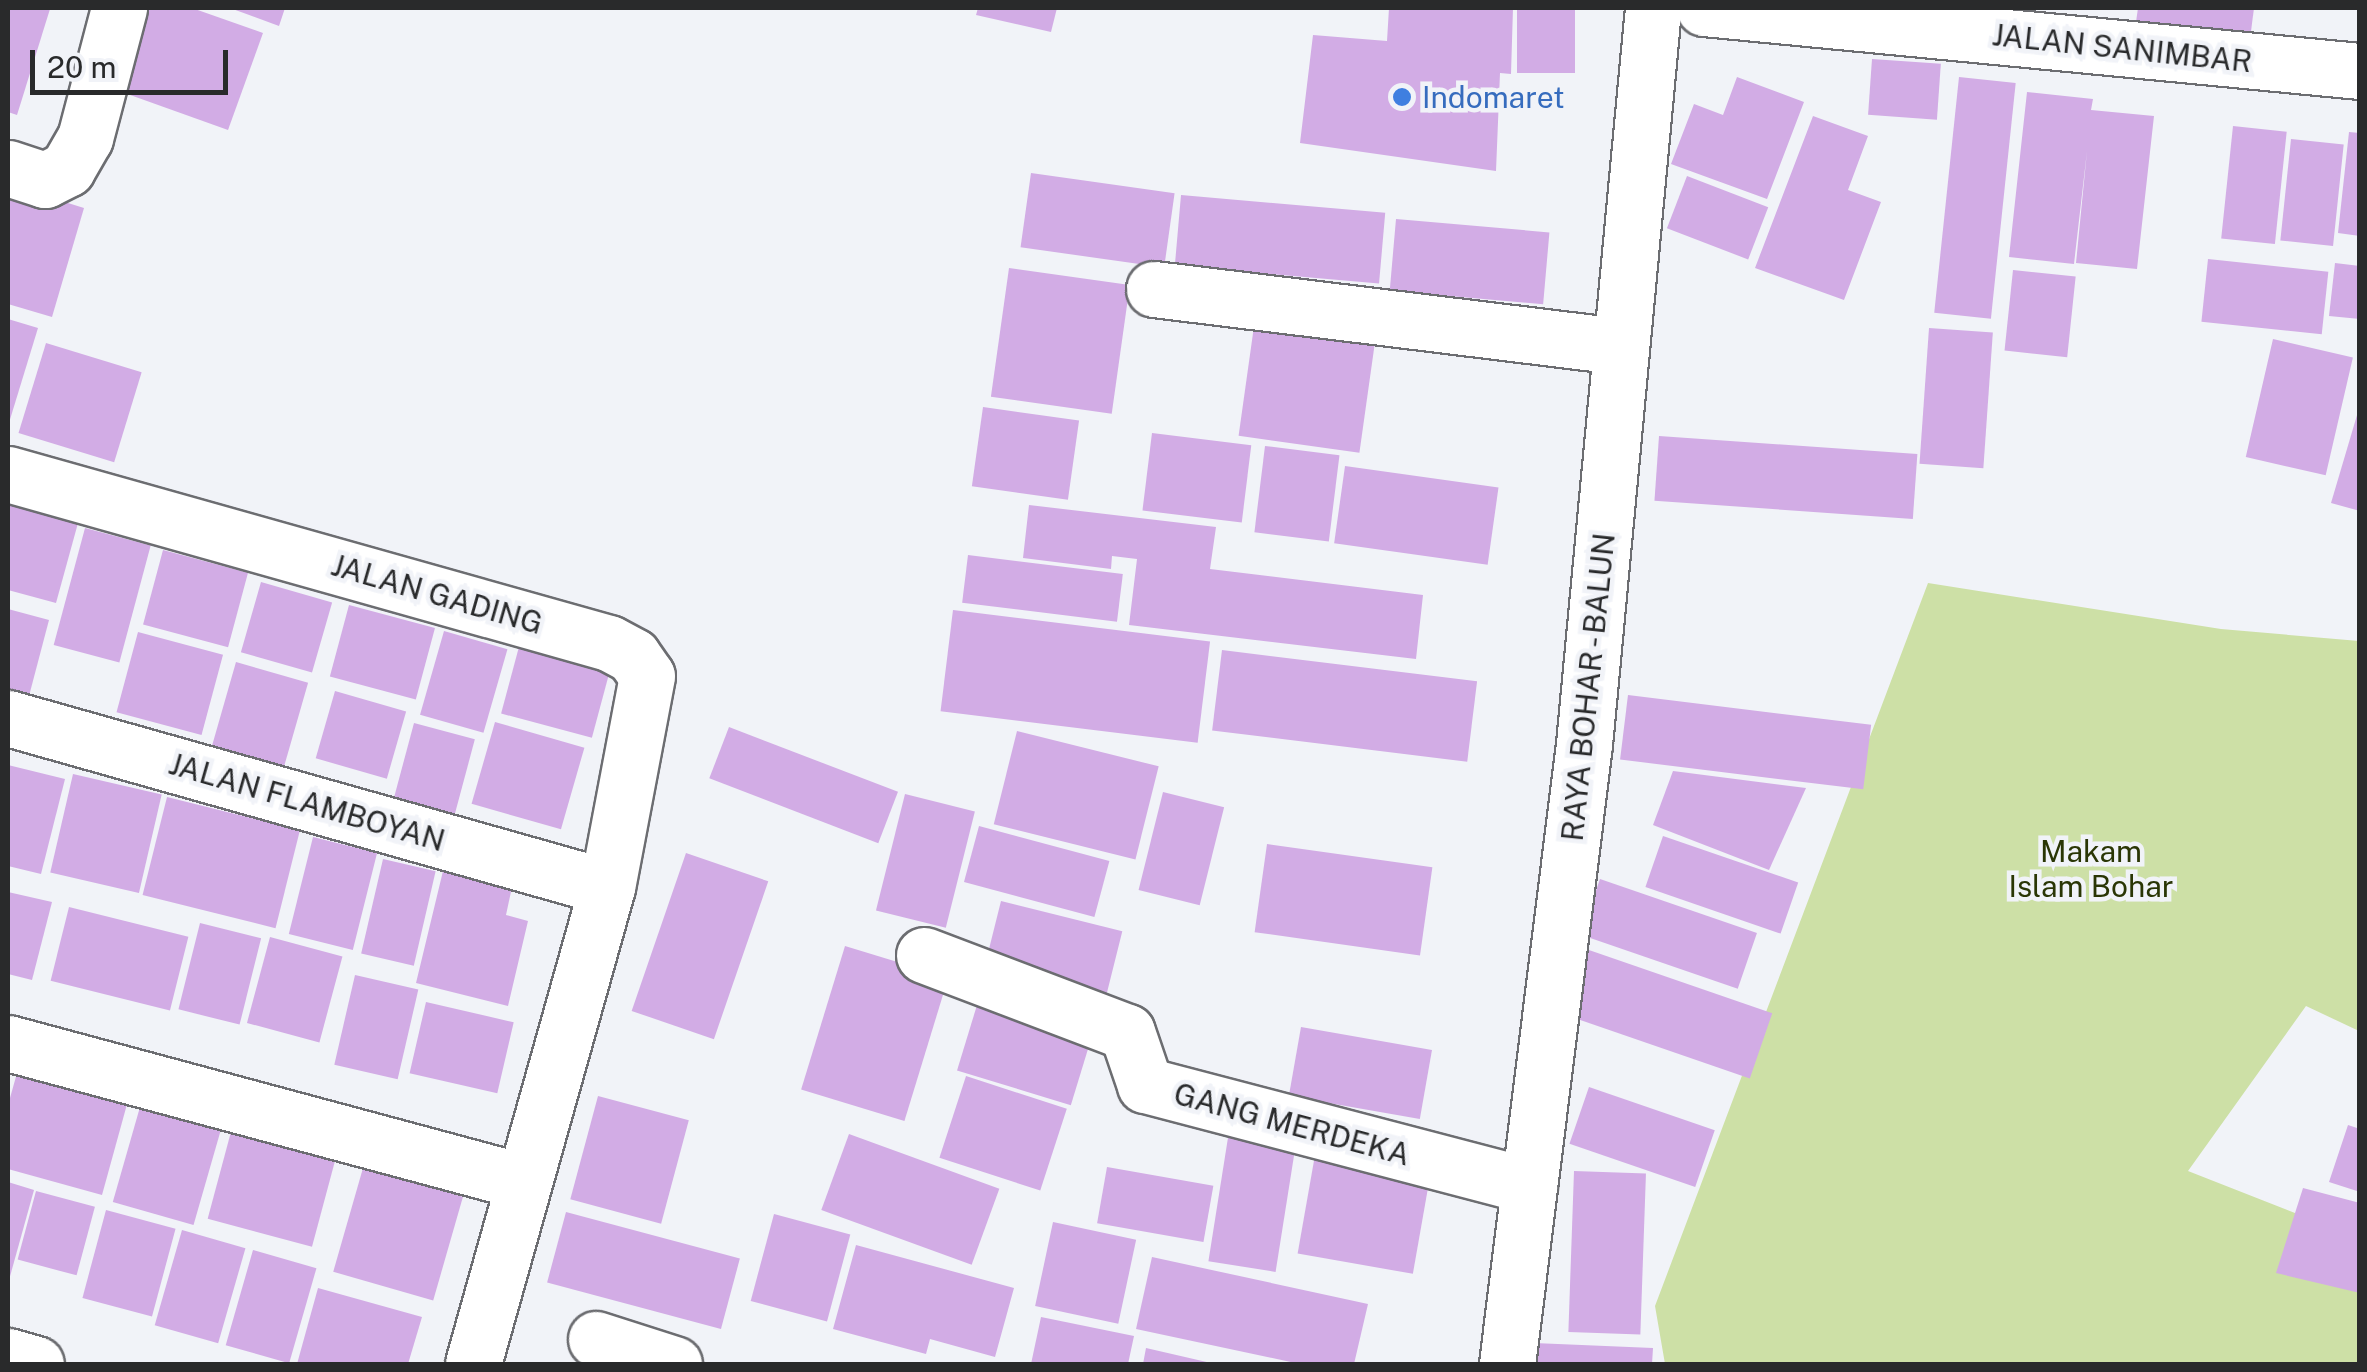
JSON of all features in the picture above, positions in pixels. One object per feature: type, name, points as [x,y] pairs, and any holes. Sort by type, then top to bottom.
[{"type":"street","points":[[26,174],[67,169],[85,138],[120,8]]},
{"type":"street","name":"RAYA BOHAR - BALUN","points":[[1507,1364],[1584,744],[1653,8]]},
{"type":"street","name":"JALAN SANIMBAR","points":[[1704,8],[2104,27],[2360,71]]},
{"type":"street","points":[[1154,289],[1621,346]]},
{"type":"street","name":"JALAN GADING","points":[[8,474],[591,638],[633,656],[648,676],[607,887],[521,1181],[473,1364]]},
{"type":"street","name":"JALAN FLAMBOYAN","points":[[8,718],[607,887]]},
{"type":"street","name":"GANG MERDEKA","points":[[924,955],[1126,1032],[1145,1085],[1529,1186]]},
{"type":"street","points":[[8,1043],[521,1181]]},
{"type":"street","points":[[596,1338],[674,1364]]},
{"type":"street","points":[[8,1356],[36,1364]]},
{"type":"green space","name":"Makam Islam Bohar","points":[[1928,583],[2221,629],[2359,641],[2359,1031],[2306,1006],[2188,1171],[2359,1238],[2359,1364],[1665,1364],[1655,1306]]},
{"type":"building","points":[[8,8],[50,9],[17,115],[8,112]]},
{"type":"building","points":[[149,8],[192,8],[263,33],[228,130],[119,91]]},
{"type":"building","points":[[230,8],[285,8],[279,26]]},
{"type":"building","points":[[978,8],[1057,8],[1051,32],[976,15]]},
{"type":"building","name":"Indomaret","points":[[1389,8],[1513,8],[1511,74],[1500,73],[1496,171],[1300,143],[1313,35],[1387,41]]},
{"type":"building","points":[[1517,8],[1575,8],[1575,73],[1517,73]]},
{"type":"building","points":[[2138,8],[2254,8],[2250,39],[2136,22]]},
{"type":"building","points":[[1872,59],[1941,64],[1937,120],[1868,115]]},
{"type":"building","points":[[1737,77],[1804,102],[1767,199],[1671,164],[1694,104],[1723,115]]},
{"type":"building","points":[[1959,77],[2016,83],[1991,319],[1934,313]]},
{"type":"building","points":[[2027,92],[2093,99],[2091,110],[2154,116],[2137,269],[2076,263],[2087,151],[2074,264],[2009,257]]},
{"type":"building","points":[[1813,116],[1868,136],[1848,190],[1881,202],[1844,300],[1755,268]]},
{"type":"building","points":[[2233,126],[2287,132],[2275,244],[2221,238]]},
{"type":"building","points":[[2349,132],[2360,133],[2360,236],[2338,233]]},
{"type":"building","points":[[2291,139],[2344,145],[2333,246],[2280,240]]},
{"type":"building","points":[[1031,173],[1175,193],[1164,267],[1021,247]]},
{"type":"building","points":[[1687,176],[1768,207],[1748,259],[1667,228]]},
{"type":"building","points":[[10,185],[84,208],[52,317],[8,304]]},
{"type":"building","points":[[1181,195],[1385,213],[1379,284],[1175,266]]},
{"type":"building","points":[[1396,219],[1549,232],[1543,304],[1390,291]]},
{"type":"building","points":[[2208,259],[2328,272],[2322,334],[2201,322]]},
{"type":"building","points":[[2335,263],[2360,266],[2360,319],[2329,316]]},
{"type":"building","points":[[1009,268],[1130,285],[1112,414],[991,397]]},
{"type":"building","points":[[2013,270],[2076,277],[2067,357],[2005,351]]},
{"type":"building","points":[[1256,312],[1377,329],[1359,453],[1239,436]]},
{"type":"building","points":[[8,319],[38,328],[8,426]]},
{"type":"building","points":[[1929,328],[1993,332],[1983,468],[1920,464]]},
{"type":"building","points":[[2273,339],[2353,357],[2326,475],[2246,457]]},
{"type":"building","points":[[46,343],[142,372],[114,462],[19,433]]},
{"type":"building","points":[[2360,405],[2360,511],[2331,503]]},
{"type":"building","points":[[983,407],[1079,420],[1068,500],[972,486]]},
{"type":"building","points":[[1152,433],[1251,445],[1242,523],[1142,510]]},
{"type":"building","points":[[1659,436],[1917,454],[1913,519],[1654,501]]},
{"type":"building","points":[[1265,446],[1339,455],[1329,541],[1254,532]]},
{"type":"building","points":[[1345,466],[1498,488],[1488,565],[1334,543]]},
{"type":"building","points":[[8,504],[78,523],[56,603],[8,590]]},
{"type":"building","points":[[1029,505],[1216,527],[1210,569],[1423,595],[1416,659],[1129,625],[1137,559],[1112,556],[1111,569],[1023,558]]},
{"type":"building","points":[[85,528],[151,546],[119,662],[54,645]]},
{"type":"building","points":[[163,550],[248,573],[228,647],[143,624]]},
{"type":"building","points":[[968,555],[1123,574],[1117,622],[962,603]]},
{"type":"building","points":[[261,582],[332,602],[312,673],[241,652]]},
{"type":"building","points":[[349,605],[435,628],[416,700],[330,676]]},
{"type":"building","points":[[8,609],[49,620],[29,696],[8,690]]},
{"type":"building","points":[[953,610],[1210,642],[1198,743],[941,711]]},
{"type":"building","points":[[444,631],[507,649],[483,733],[420,715]]},
{"type":"building","points":[[138,632],[223,655],[202,735],[117,712]]},
{"type":"building","points":[[520,643],[611,667],[592,738],[501,714]]},
{"type":"building","points":[[1222,650],[1477,681],[1467,762],[1212,730]]},
{"type":"building","points":[[236,662],[308,683],[284,766],[212,746]]},
{"type":"building","points":[[335,691],[406,711],[387,779],[316,758]]},
{"type":"building","points":[[1628,695],[1871,725],[1863,789],[1620,760]]},
{"type":"building","points":[[495,722],[584,748],[561,829],[472,804]]},
{"type":"building","points":[[414,723],[475,739],[454,819],[393,802]]},
{"type":"building","points":[[729,727],[898,792],[878,843],[709,778]]},
{"type":"building","points":[[1017,731],[1159,766],[1135,859],[994,824]]},
{"type":"building","points":[[8,765],[65,779],[41,874],[8,866]]},
{"type":"building","points":[[1673,771],[1806,788],[1769,870],[1653,825]]},
{"type":"building","points":[[73,774],[162,794],[139,893],[50,872]]},
{"type":"building","points":[[1163,792],[1224,807],[1200,905],[1139,890]]},
{"type":"building","points":[[905,794],[975,811],[946,928],[876,910]]},
{"type":"building","points":[[167,797],[300,830],[275,928],[143,895]]},
{"type":"building","points":[[979,826],[1109,861],[1094,917],[964,882]]},
{"type":"building","points":[[1663,836],[1798,883],[1781,934],[1645,887]]},
{"type":"building","points":[[313,837],[377,853],[353,950],[289,934]]},
{"type":"building","points":[[1267,844],[1432,867],[1420,955],[1255,932]]},
{"type":"building","points":[[686,853],[768,881],[714,1039],[632,1011]]},
{"type":"building","points":[[383,859],[436,871],[414,966],[361,954]]},
{"type":"building","points":[[443,871],[512,887],[506,915],[528,921],[508,1006],[416,983]]},
{"type":"building","points":[[1600,879],[1757,933],[1738,989],[1581,935]]},
{"type":"building","points":[[8,892],[52,902],[32,980],[8,974]]},
{"type":"building","points":[[1001,901],[1122,931],[1106,995],[985,965]]},
{"type":"building","points":[[69,907],[188,937],[170,1010],[51,981]]},
{"type":"building","points":[[200,923],[261,938],[240,1025],[178,1009]]},
{"type":"building","points":[[270,937],[342,956],[319,1042],[247,1023]]},
{"type":"building","points":[[845,946],[948,978],[904,1121],[801,1089]]},
{"type":"building","points":[[1586,949],[1772,1013],[1750,1078],[1564,1014]]},
{"type":"building","points":[[355,975],[418,990],[398,1079],[334,1065]]},
{"type":"building","points":[[981,992],[1095,1027],[1071,1105],[957,1070]]},
{"type":"building","points":[[426,1002],[514,1022],[497,1093],[410,1073]]},
{"type":"building","points":[[1301,1027],[1432,1050],[1420,1119],[1289,1096]]},
{"type":"building","points":[[19,1066],[129,1097],[102,1195],[8,1169],[8,1105]]},
{"type":"building","points":[[966,1076],[1067,1109],[1040,1191],[939,1158]]},
{"type":"building","points":[[1589,1087],[1715,1130],[1695,1187],[1569,1144]]},
{"type":"building","points":[[598,1096],[689,1120],[661,1224],[570,1199]]},
{"type":"building","points":[[142,1100],[223,1123],[194,1225],[113,1202]]},
{"type":"building","points":[[1230,1125],[1297,1136],[1276,1272],[1208,1261]]},
{"type":"building","points":[[2348,1125],[2360,1129],[2360,1192],[2329,1182]]},
{"type":"building","points":[[232,1128],[336,1156],[312,1247],[208,1219]]},
{"type":"building","points":[[849,1134],[999,1189],[972,1265],[821,1210]]},
{"type":"building","points":[[1315,1155],[1430,1175],[1413,1274],[1298,1253]]},
{"type":"building","points":[[1107,1167],[1213,1186],[1203,1242],[1097,1223]]},
{"type":"building","points":[[363,1168],[463,1197],[433,1300],[333,1272]]},
{"type":"building","points":[[1574,1171],[1646,1174],[1640,1334],[1568,1332]]},
{"type":"building","points":[[8,1182],[34,1190],[9,1280],[8,1280]]},
{"type":"building","points":[[2303,1188],[2360,1203],[2360,1293],[2276,1273]]},
{"type":"building","points":[[36,1191],[95,1207],[77,1275],[18,1260]]},
{"type":"building","points":[[106,1210],[176,1229],[152,1317],[82,1298]]},
{"type":"building","points":[[566,1212],[740,1259],[721,1329],[547,1283]]},
{"type":"building","points":[[774,1214],[850,1234],[827,1321],[751,1301]]},
{"type":"building","points":[[1053,1222],[1136,1240],[1118,1324],[1035,1306]]},
{"type":"building","points":[[182,1230],[245,1248],[218,1343],[155,1325]]},
{"type":"building","points":[[856,1245],[1014,1288],[995,1357],[930,1339],[926,1354],[833,1329]]},
{"type":"building","points":[[253,1250],[316,1268],[289,1363],[226,1345]]},
{"type":"building","points":[[1152,1257],[1368,1304],[1354,1364],[1300,1364],[1136,1329]]},
{"type":"building","points":[[318,1288],[422,1317],[408,1364],[297,1364]]},
{"type":"building","points":[[1041,1317],[1134,1336],[1128,1364],[1031,1364]]},
{"type":"building","points":[[1534,1343],[1653,1348],[1652,1364],[1533,1364]]},
{"type":"building","points":[[1146,1348],[1211,1363],[1211,1364],[1143,1364]]},
{"type":"place","name":"Indomaret","points":[[1402,97]]}]
